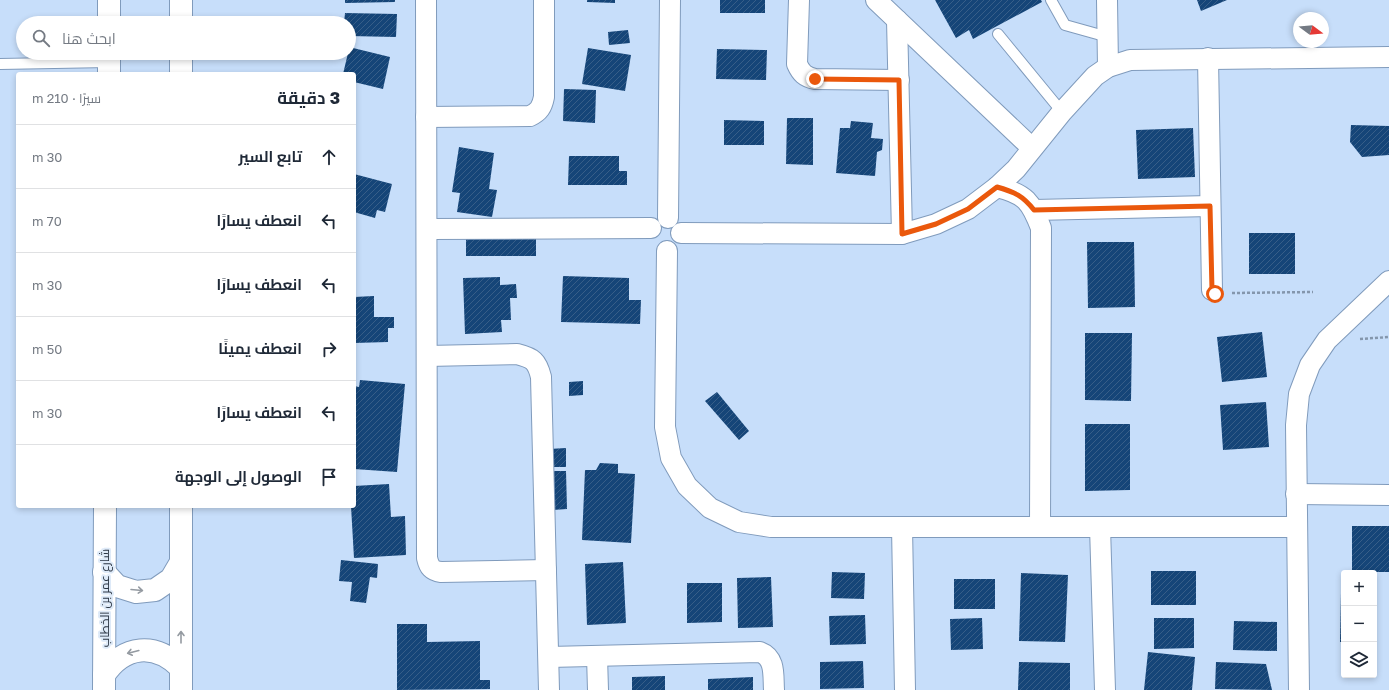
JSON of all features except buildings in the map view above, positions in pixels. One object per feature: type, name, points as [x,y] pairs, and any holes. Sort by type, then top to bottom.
[{"type":"street","points":[[109,0],[109,16]]},
{"type":"street","points":[[181,0],[181,16]]},
{"type":"street","points":[[426,0],[427,558],[429,565],[434,571],[441,572],[546,570]]},
{"type":"street","points":[[426,117],[530,116],[537,112],[542,106],[544,97],[544,0]]},
{"type":"street","points":[[427,229],[659,223],[677,223],[681,233],[681,239],[678,245],[667,251],[660,250],[654,247],[650,241],[649,234],[659,223],[670,0]]},
{"type":"street","points":[[799,0],[797,64],[800,72],[806,77],[815,79],[899,80]]},
{"type":"street","points":[[876,0],[1032,148]]},
{"type":"street","points":[[1107,0],[1108,67]]},
{"type":"street","points":[[897,20],[902,234]]},
{"type":"street","points":[[681,233],[902,234],[936,224],[968,209],[997,187],[1016,169],[1062,112],[1094,76],[1108,67],[1130,60],[1389,56]]},
{"type":"street","points":[[1208,58],[1212,290]]},
{"type":"street","points":[[181,60],[181,72]]},
{"type":"street","points":[[997,187],[1012,191],[1025,199],[1034,210],[1041,228],[1040,527]]},
{"type":"street","points":[[1034,210],[1210,206]]},
{"type":"street","points":[[667,251],[665,427],[672,458],[687,486],[710,508],[739,522],[771,526],[1297,527]]},
{"type":"street","points":[[1299,690],[1296,425],[1299,394],[1310,366],[1327,340],[1389,281]]},
{"type":"street","points":[[427,356],[517,354],[529,357],[538,365],[541,377],[549,690]]},
{"type":"street","points":[[1296,494],[1389,495]]},
{"type":"street","name":"شارع عمر بن الخطاب","points":[[104,682],[105,508]]},
{"type":"street","points":[[181,508],[181,690]]},
{"type":"street","points":[[902,527],[905,690]]},
{"type":"street","points":[[1100,527],[1105,690]]},
{"type":"street","points":[[104,572],[117,586],[136,592],[155,590],[171,579],[181,562]]},
{"type":"street","points":[[104,682],[110,666],[126,654],[140,650],[165,655],[181,668]]},
{"type":"street","points":[[549,657],[760,652],[770,658],[772,664],[774,690]]},
{"type":"street","points":[[597,656],[598,690]]},
{"type":"lane","points":[[1051,0],[1062,22],[1066,25],[1108,37]]},
{"type":"lane","points":[[998,34],[1062,112]]},
{"type":"lane","points":[[0,64],[109,63]]},
{"type":"path","points":[[1212,290],[1215,294],[1313,292]]},
{"type":"route","points":[[815,79],[899,80],[902,234],[936,224],[968,209],[997,187],[1012,191],[1025,199],[1034,210],[1210,206],[1212,290],[1215,294]]}]
